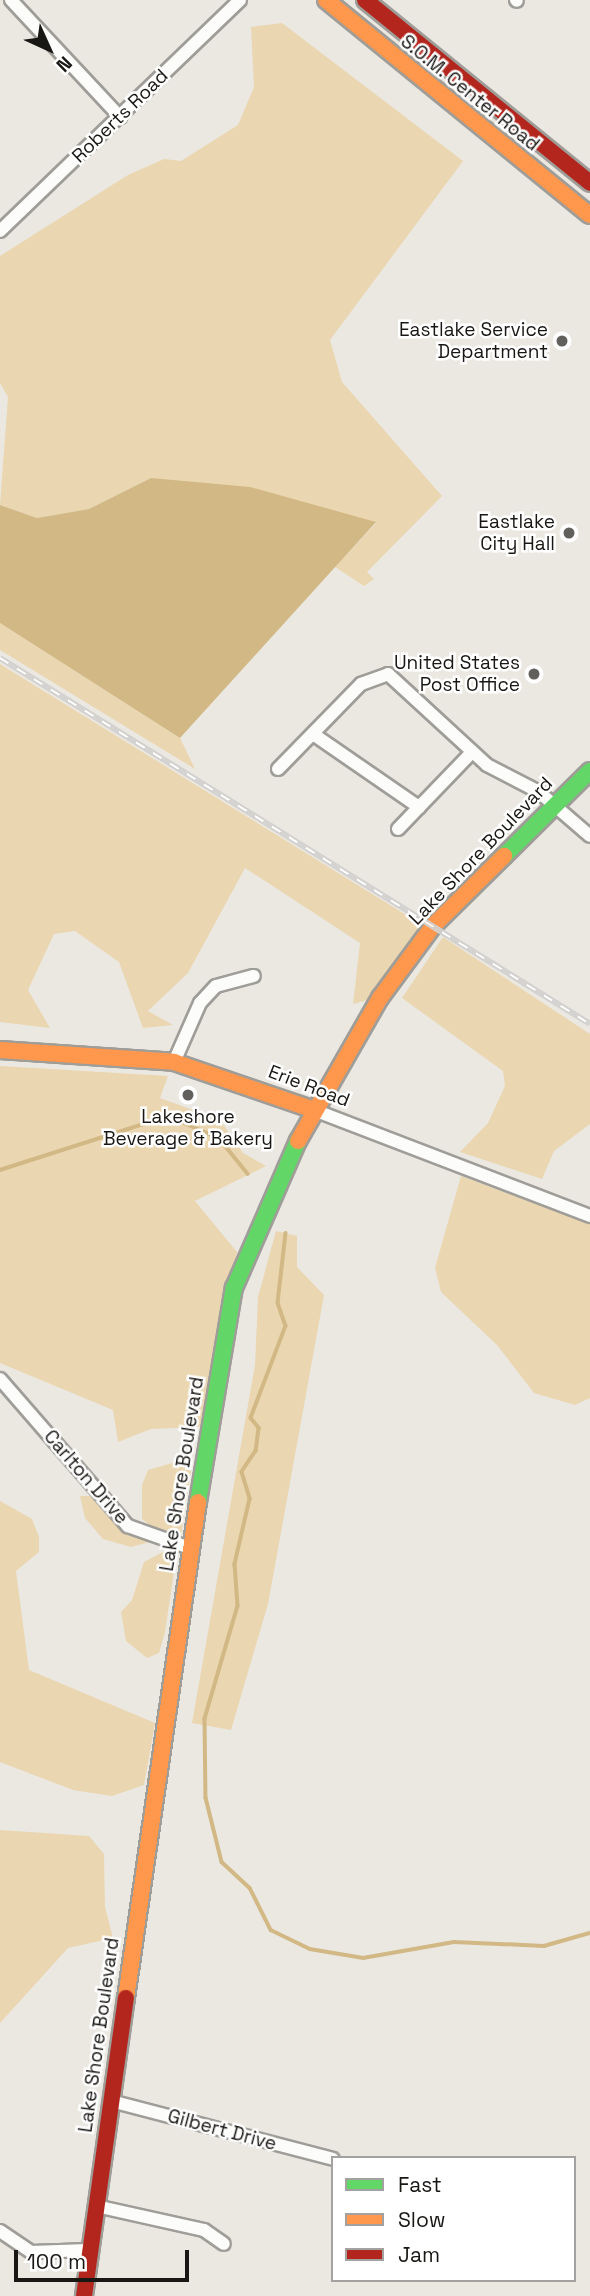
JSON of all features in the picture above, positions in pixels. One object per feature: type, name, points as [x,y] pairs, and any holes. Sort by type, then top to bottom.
[{"type":"main road","name":"S.O.M. Center Road","points":[[326,0],[590,215]]},
{"type":"main road","name":"S.O.M. Center Road","points":[[365,0],[590,183]]},
{"type":"main road","name":"Lake Shore Boulevard","points":[[85,2296],[88,2250],[190,1548],[234,1288],[314,1110],[350,1043],[433,926],[590,771]]},
{"type":"main road","name":"Erie Road","points":[[0,1049],[174,1062],[314,1110]]},
{"type":"street","points":[[11,0],[120,117]]},
{"type":"street","name":"Roberts Road","points":[[0,231],[240,0]]},
{"type":"street","points":[[278,769],[361,684],[388,674],[472,752],[555,805],[590,836]]},
{"type":"street","points":[[313,734],[419,807]]},
{"type":"street","points":[[398,829],[472,752]]},
{"type":"street","points":[[174,1062],[200,1003],[216,986],[254,976]]},
{"type":"street","name":"Erie Road","points":[[314,1110],[590,1216]]},
{"type":"street","name":"Carlton Drive","points":[[0,1379],[128,1526],[190,1548]]},
{"type":"street","name":"Gilbert Drive","points":[[111,2101],[331,2158]]},
{"type":"street","points":[[96,2206],[204,2230],[224,2244]]},
{"type":"street","points":[[0,2231],[31,2252],[88,2250]]},
{"type":"shaded area","points":[[282,23],[463,161],[330,340],[342,382],[442,496],[367,572],[374,579],[364,586],[335,567],[376,523],[151,478],[89,509],[37,518],[0,505],[8,397],[0,383],[0,256],[128,175],[164,159],[181,161],[238,125],[254,87],[251,27]]},
{"type":"shaded area","points":[[151,478],[250,487],[376,522],[180,738],[0,623],[0,505],[37,518],[89,509]]},
{"type":"shaded area","points":[[0,623],[180,738],[195,769],[0,650]]},
{"type":"shaded area","points":[[0,664],[424,926],[371,999],[353,1004],[360,943],[245,868],[188,973],[148,1011],[173,1025],[143,1028],[119,962],[75,931],[54,934],[28,990],[50,1028],[0,1022]]},
{"type":"shaded area","points":[[443,937],[590,1034],[590,1124],[554,1151],[542,1179],[460,1152],[488,1123],[505,1086],[503,1071],[402,998]]},
{"type":"shaded area","points":[[0,1066],[168,1076],[160,1098],[220,1120],[243,1153],[266,1166],[195,1201],[237,1252],[200,1427],[151,1429],[118,1442],[113,1410],[0,1363]]},
{"type":"shaded area","points":[[461,1176],[590,1224],[590,1398],[575,1405],[534,1393],[497,1345],[441,1292],[435,1268]]},
{"type":"shaded area","points":[[276,1231],[297,1236],[297,1267],[324,1295],[268,1604],[231,1730],[192,1723],[255,1365],[258,1297]]},
{"type":"shaded area","points":[[179,1461],[191,1470],[181,1535],[170,1540],[142,1519],[142,1485],[148,1470]]},
{"type":"shaded area","points":[[80,1496],[92,1496],[121,1528],[150,1542],[131,1547],[103,1539],[85,1518]]},
{"type":"shaded area","points":[[0,1501],[32,1519],[39,1537],[39,1552],[16,1571],[29,1670],[155,1723],[144,1785],[112,1796],[73,1790],[0,1762]]},
{"type":"shaded area","points":[[163,1552],[175,1565],[165,1632],[159,1653],[147,1658],[126,1641],[121,1612],[132,1600],[144,1562]]},
{"type":"shaded area","points":[[0,1830],[89,1836],[104,1854],[105,1907],[113,1938],[68,1948],[0,2023]]},
{"type":"waterway","points":[[0,1170],[168,1116],[219,1138],[248,1174]]},
{"type":"waterway","points":[[286,1233],[278,1303],[286,1326],[251,1418],[259,1428],[256,1451],[242,1472],[250,1499],[235,1564],[238,1606],[205,1719],[206,1798],[222,1862],[250,1888],[271,1930],[310,1949],[363,1958],[454,1942],[544,1946],[590,1933]]},
{"type":"railway","points":[[0,658],[590,1024]]},
{"type":"traffic: fast","points":[[504,856],[590,771]]},
{"type":"traffic: fast","points":[[198,1502],[234,1288],[298,1141]]},
{"type":"traffic: slow","points":[[326,0],[590,215]]},
{"type":"traffic: slow","points":[[298,1141],[380,998],[433,926],[504,856]]},
{"type":"traffic: slow","points":[[0,1050],[174,1062],[314,1110]]},
{"type":"traffic: slow","points":[[126,1998],[198,1502]]},
{"type":"traffic: jam","points":[[365,0],[590,183]]},
{"type":"traffic: jam","points":[[84,2296],[126,1998]]},
{"type":"place","name":"Eastlake Service Department","points":[[562,341]]},
{"type":"place","name":"Eastlake City Hall","points":[[569,533]]},
{"type":"place","name":"United States Post Office","points":[[534,674]]},
{"type":"place","name":"Lakeshore Beverage & Bakery","points":[[188,1095]]}]
